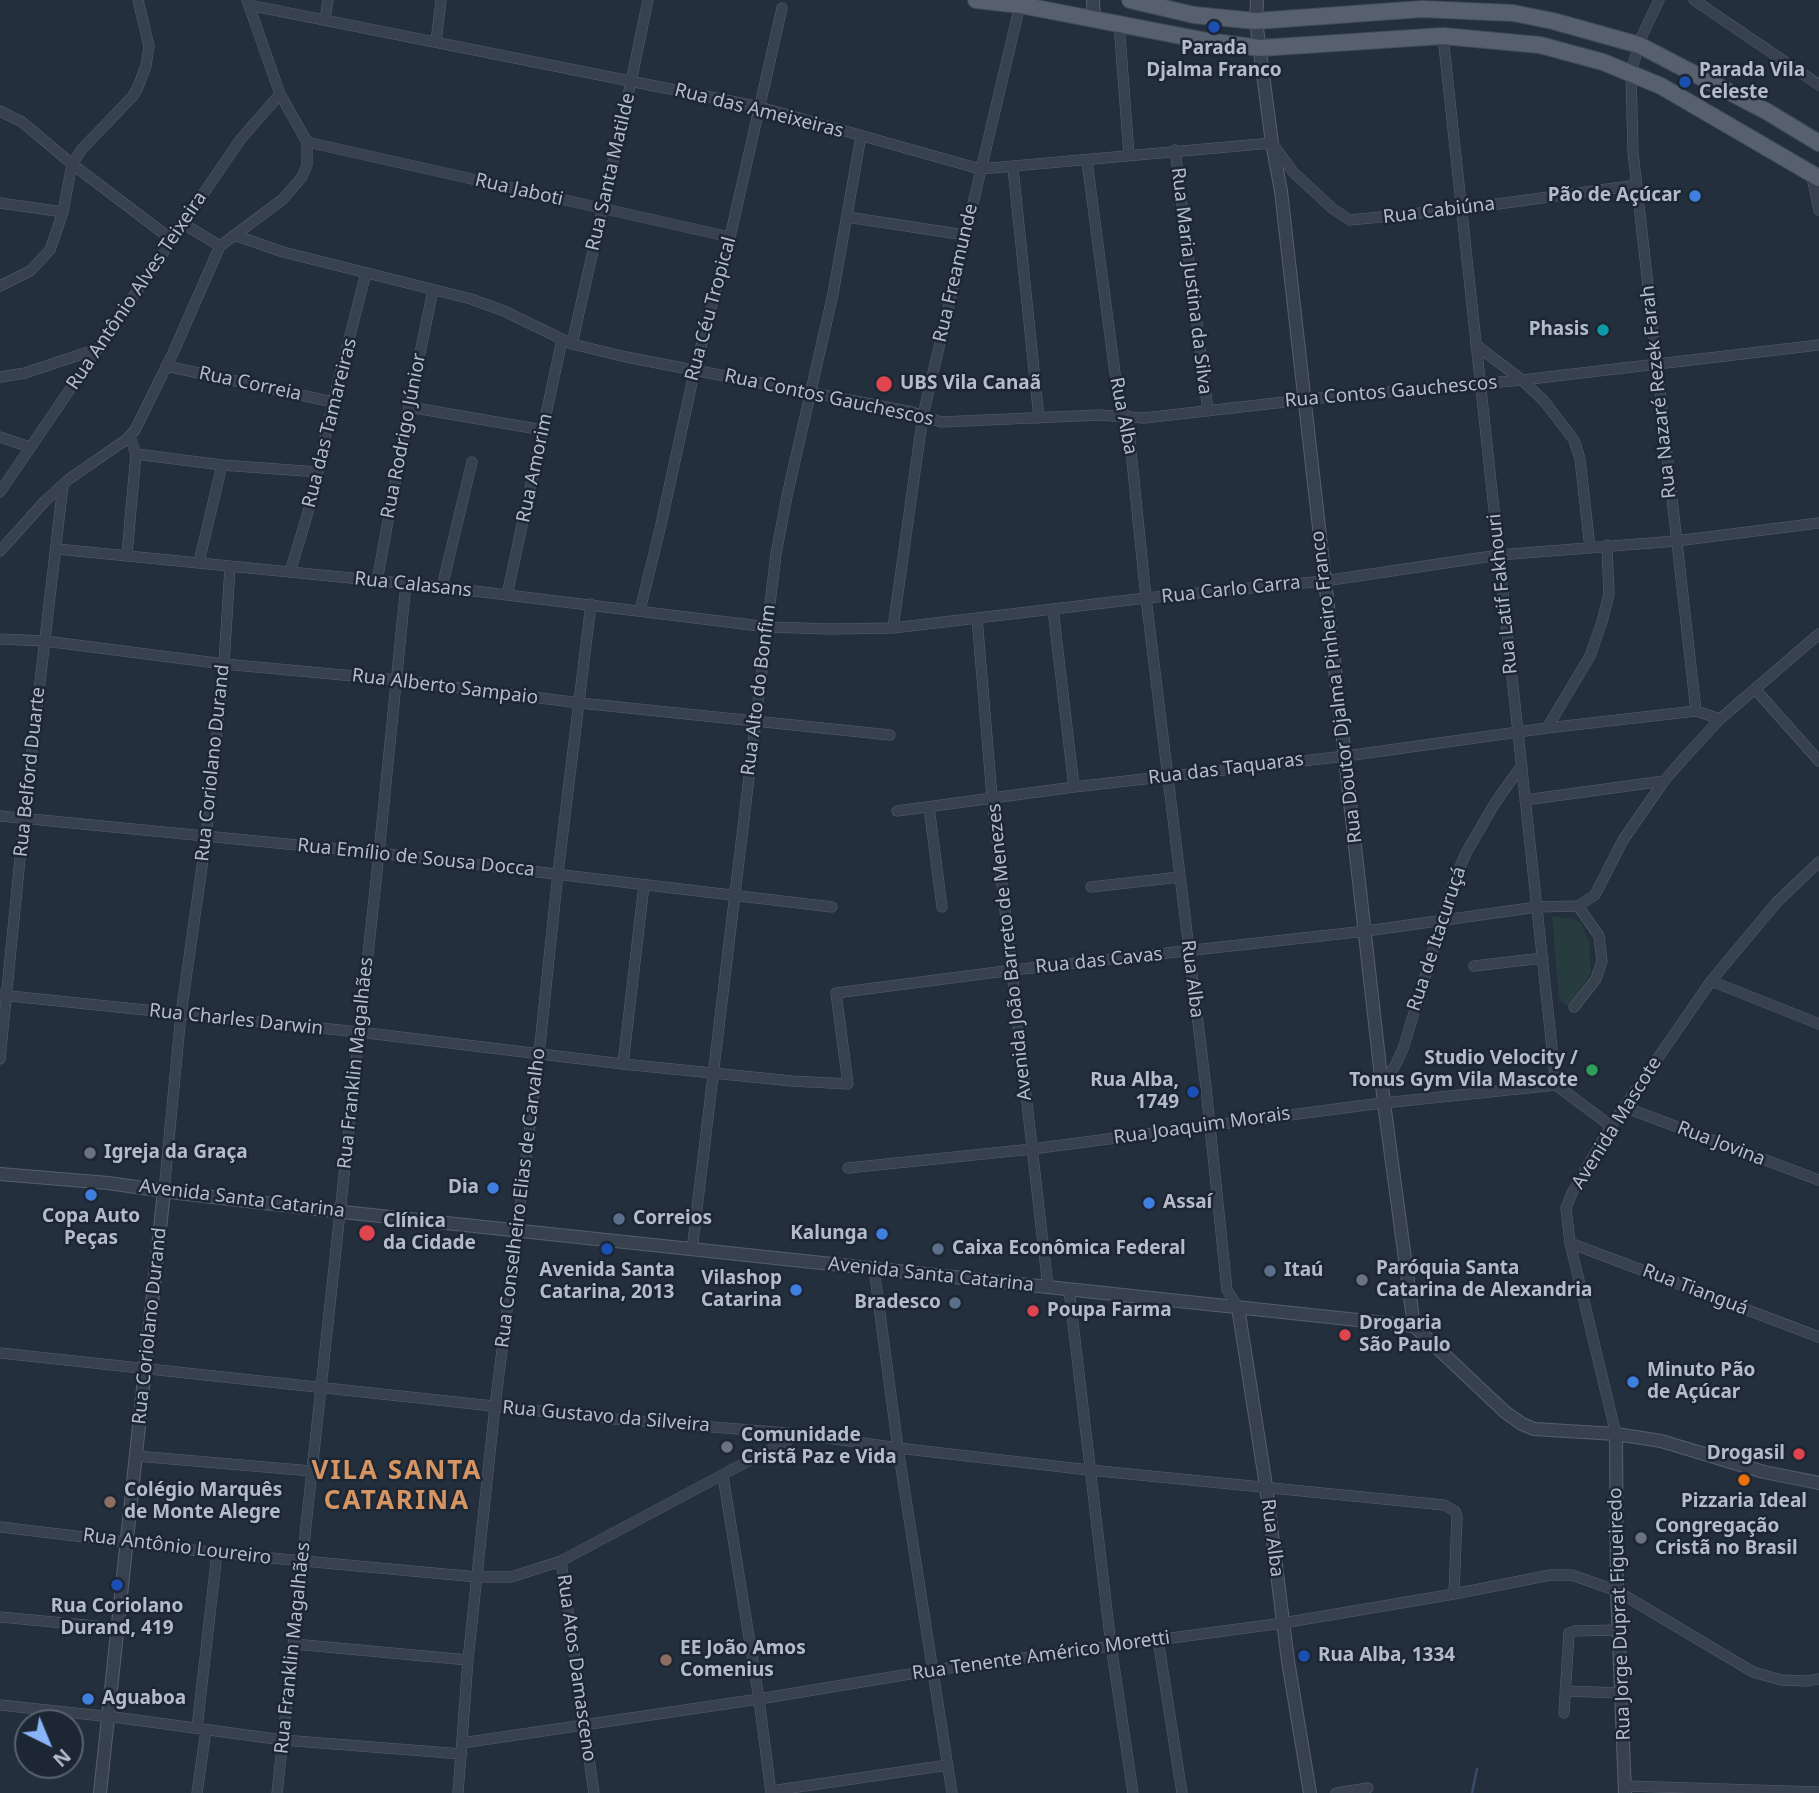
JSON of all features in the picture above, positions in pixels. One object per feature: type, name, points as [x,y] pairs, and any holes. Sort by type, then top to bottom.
[{"type":"main road","points":[[976,0],[1020,5],[1207,41],[1260,48],[1443,36],[1540,45],[1631,72],[1661,86],[1815,175]]},
{"type":"main road","points":[[1130,0],[1194,15],[1256,21],[1422,9],[1479,9],[1553,21],[1639,45],[1766,111],[1819,144]]},
{"type":"street","points":[[0,286],[30,271],[47,254],[63,212],[72,164],[82,149],[133,96],[141,80],[149,46],[138,0]]},
{"type":"street","points":[[325,20],[328,0]]},
{"type":"street","points":[[436,42],[441,0]]},
{"type":"street","name":"Rua Santa Matilde","points":[[567,342],[603,209],[648,0]]},
{"type":"street","points":[[1093,0],[1094,19]]},
{"type":"street","points":[[1256,21],[1257,0]]},
{"type":"street","name":"Rua Nazaré Rezek Farah","points":[[1659,0],[1639,45],[1631,72],[1636,185],[1696,711]]},
{"type":"street","points":[[1694,0],[1819,86]]},
{"type":"street","points":[[0,551],[63,485],[130,437],[139,424],[220,246],[283,199],[298,183],[307,165],[307,142],[280,94],[248,3]]},
{"type":"street","name":"Rua das Ameixeiras","points":[[248,3],[760,107],[980,169],[1272,143]]},
{"type":"street","name":"Rua Freamunde","points":[[893,628],[923,415],[1020,5]]},
{"type":"street","name":"Rua Céu Tropical","points":[[640,610],[782,8]]},
{"type":"street","name":"Rua Doutor Djalma Pinheiro Franco","points":[[1256,21],[1281,191],[1303,401],[1384,1081],[1384,1103],[1414,1326]]},
{"type":"street","points":[[1119,23],[1129,155]]},
{"type":"street","name":"Rua Latif Fakhouri","points":[[1443,36],[1556,1085]]},
{"type":"street","name":"Rua Antônio Alves Teixeira","points":[[0,492],[240,140],[280,94]]},
{"type":"street","points":[[0,111],[22,122],[72,164],[171,239]]},
{"type":"street","name":"Rua Alto do Bonfim","points":[[692,1250],[768,627],[769,598],[778,542],[828,318],[861,136]]},
{"type":"street","name":"Rua Jaboti","points":[[307,142],[730,237]]},
{"type":"street","name":"Rua Cabiúna","points":[[1272,143],[1293,172],[1333,209],[1350,220],[1461,209],[1636,185]]},
{"type":"street","name":"Rua Maria Justina da Silva","points":[[1175,150],[1208,411]]},
{"type":"street","name":"Rua Alba","points":[[1087,161],[1118,396],[1129,431],[1227,1290],[1238,1307],[1310,1793]]},
{"type":"street","points":[[1013,168],[1039,418]]},
{"type":"street","points":[[1815,175],[1819,210]]},
{"type":"street","points":[[0,203],[63,212]]},
{"type":"street","points":[[847,217],[965,235]]},
{"type":"street","points":[[182,223],[220,246]]},
{"type":"street","name":"Rua Contos Gauchescos","points":[[234,235],[283,252],[471,299],[538,326],[567,342],[626,358],[695,369],[923,415],[941,422],[1099,415],[1144,418],[1522,380],[1819,345]]},
{"type":"street","name":"Rua das Tamareiras","points":[[290,572],[318,472],[366,273]]},
{"type":"street","name":"Rua Rodrigo Júnior","points":[[377,582],[408,407],[433,290]]},
{"type":"street","name":"Rua Amorim","points":[[507,595],[543,430],[567,342]]},
{"type":"street","points":[[1476,345],[1522,380],[1544,401],[1574,440],[1580,459],[1590,548]]},
{"type":"street","points":[[0,377],[25,373],[97,349]]},
{"type":"street","name":"Rua Correia","points":[[166,366],[333,402]]},
{"type":"street","points":[[408,407],[543,430]]},
{"type":"street","points":[[0,437],[30,447]]},
{"type":"street","points":[[127,554],[136,454],[130,437]]},
{"type":"street","points":[[136,454],[222,465],[318,472]]},
{"type":"street","points":[[442,587],[472,462]]},
{"type":"street","points":[[199,562],[222,465]]},
{"type":"street","name":"Rua Belford Duarte","points":[[0,1059],[4,995],[63,485]]},
{"type":"street","name":"Rua Carlo Carra","points":[[768,627],[893,628],[1146,598],[1324,581],[1499,555],[1676,541],[1819,523]]},
{"type":"street","points":[[1547,728],[1590,656],[1602,622],[1609,594],[1607,545]]},
{"type":"street","name":"Rua Calasans","points":[[57,549],[442,587],[768,627]]},
{"type":"street","name":"Rua Coriolano Durand","points":[[100,1793],[181,1014],[206,838],[224,664],[230,567]]},
{"type":"street","name":"Rua Franklin Magalhães","points":[[277,1793],[406,584]]},
{"type":"street","name":"Rua Conselheiro Elias de Carvalho","points":[[458,1793],[468,1660],[495,1406],[591,604]]},
{"type":"street","points":[[1053,609],[1074,787]]},
{"type":"street","name":"Avenida João Barreto de Menezes","points":[[977,618],[992,797],[1048,1287]]},
{"type":"street","points":[[1574,1007],[1596,979],[1602,961],[1599,936],[1578,906],[1595,895],[1601,887],[1623,839],[1664,781],[1720,719],[1819,634]]},
{"type":"street","name":"Rua Alberto Sampaio","points":[[0,639],[45,641],[224,664],[397,680],[580,703],[890,735]]},
{"type":"street","points":[[1755,689],[1819,761]]},
{"type":"street","name":"Rua das Taquaras","points":[[897,811],[1696,711],[1720,719]]},
{"type":"street","name":"Rua de Itacuruçá","points":[[1384,1081],[1403,1049],[1441,920],[1466,853],[1495,803],[1522,765]]},
{"type":"street","points":[[1525,800],[1664,781]]},
{"type":"street","points":[[929,807],[942,907]]},
{"type":"street","name":"Rua Emílio de Sousa Docca","points":[[0,816],[379,853],[832,908]]},
{"type":"street","name":"Avenida Mascote","points":[[1616,1434],[1570,1243],[1566,1208],[1611,1126],[1711,981],[1777,902],[1817,867]]},
{"type":"street","points":[[1091,887],[1180,877]]},
{"type":"street","points":[[623,1064],[644,885]]},
{"type":"street","name":"Rua das Cavas","points":[[848,1084],[836,993],[1013,970],[1366,931],[1537,908],[1578,906]]},
{"type":"street","points":[[1474,966],[1543,958]]},
{"type":"street","points":[[1711,981],[1819,1024]]},
{"type":"street","name":"Rua Charles Darwin","points":[[4,995],[359,1032],[792,1082],[848,1084]]},
{"type":"street","points":[[1556,1085],[1611,1126]]},
{"type":"street","name":"Rua Joaquim Morais","points":[[848,1168],[1032,1149],[1384,1103],[1556,1085]]},
{"type":"street","name":"Rua Jovina","points":[[1624,1107],[1819,1181]]},
{"type":"street","name":"Avenida Santa Catarina","points":[[0,1174],[108,1183],[692,1250],[1414,1326]]},
{"type":"street","name":"Rua Tianguá","points":[[1570,1243],[1819,1337]]},
{"type":"street","points":[[874,1269],[898,1448],[952,1793]]},
{"type":"street","points":[[1069,1289],[1111,1645],[1133,1793]]},
{"type":"street","points":[[1414,1326],[1505,1412],[1534,1429],[1616,1434],[1661,1441],[1764,1472],[1819,1483]]},
{"type":"street","name":"Rua Gustavo da Silveira","points":[[0,1353],[614,1419],[799,1434],[898,1448],[1444,1505],[1455,1511],[1457,1517],[1454,1594]]},
{"type":"street","name":"Rua Atos Damasceno","points":[[594,1793],[561,1560],[799,1434]]},
{"type":"street","name":"Rua Jorge Duprat Figueiredo","points":[[1616,1434],[1617,1591],[1625,1789]]},
{"type":"street","points":[[136,1456],[312,1471]]},
{"type":"street","points":[[723,1476],[759,1699],[771,1792],[948,1765]]},
{"type":"street","name":"Rua Antônio Loureiro","points":[[0,1527],[301,1562],[477,1577],[511,1577],[561,1560]]},
{"type":"street","points":[[197,1793],[217,1553]]},
{"type":"street","name":"Rua Tenente Américo Moretti","points":[[0,1705],[283,1740],[462,1749],[585,1724],[934,1670],[1283,1623],[1550,1575],[1572,1575],[1617,1591],[1753,1672],[1781,1680],[1819,1679]]},
{"type":"street","points":[[0,1617],[117,1628]]},
{"type":"street","points":[[1564,1713],[1569,1633],[1574,1630],[1618,1630]]},
{"type":"street","points":[[1158,1639],[1182,1793]]},
{"type":"street","points":[[294,1644],[468,1660]]},
{"type":"street","points":[[1565,1691],[1621,1693]]},
{"type":"street","points":[[1336,1793],[1368,1788]]},
{"type":"street","points":[[1625,1789],[1819,1792]]},
{"type":"green space","points":[[1552,916],[1581,923],[1589,942],[1591,973],[1568,1006],[1559,1000]]},
{"type":"waterway","points":[[1472,1793],[1477,1769]]},
{"type":"place","name":"Parada Djalma Franco","points":[[1214,27]]},
{"type":"place","name":"Parada Vila Celeste","points":[[1685,82]]},
{"type":"place","name":"Pão de Açúcar","points":[[1695,196]]},
{"type":"place","name":"Phasis","points":[[1603,330]]},
{"type":"place","name":"UBS Vila Canaã","points":[[884,384]]},
{"type":"place","name":"Studio Velocity / Tonus Gym Vila Mascote","points":[[1592,1070]]},
{"type":"place","name":"Rua Alba, 1749","points":[[1193,1092]]},
{"type":"place","name":"Igreja da Graça","points":[[90,1153]]},
{"type":"place","name":"Dia","points":[[493,1188]]},
{"type":"place","name":"Copa Auto Peças","points":[[91,1195]]},
{"type":"place","name":"Assaí","points":[[1149,1203]]},
{"type":"place","name":"Correios","points":[[619,1219]]},
{"type":"place","name":"Clínica da Cidade","points":[[367,1233]]},
{"type":"place","name":"Kalunga","points":[[882,1234]]},
{"type":"place","name":"Avenida Santa Catarina, 2013","points":[[607,1249]]},
{"type":"place","name":"Caixa Econômica Federal","points":[[938,1249]]},
{"type":"place","name":"Itaú","points":[[1270,1271]]},
{"type":"place","name":"Paróquia Santa Catarina de Alexandria","points":[[1362,1280]]},
{"type":"place","name":"Vilashop Catarina","points":[[796,1290]]},
{"type":"place","name":"Bradesco","points":[[955,1303]]},
{"type":"place","name":"Poupa Farma","points":[[1033,1311]]},
{"type":"place","name":"Drogaria São Paulo","points":[[1345,1335]]},
{"type":"place","name":"Minuto Pão de Açúcar","points":[[1633,1382]]},
{"type":"place","name":"Comunidade Cristã Paz e Vida","points":[[727,1447]]},
{"type":"place","name":"Drogasil","points":[[1799,1454]]},
{"type":"place","name":"Pizzaria Ideal","points":[[1744,1480]]},
{"type":"place","name":"Colégio Marquês de Monte Alegre","points":[[110,1502]]},
{"type":"place","name":"Congregação Cristã no Brasil","points":[[1641,1538]]},
{"type":"place","name":"Rua Coriolano Durand, 419","points":[[117,1585]]},
{"type":"place","name":"Rua Alba, 1334","points":[[1304,1656]]},
{"type":"place","name":"EE João Amos Comenius","points":[[666,1660]]},
{"type":"place","name":"Aguaboa","points":[[88,1699]]},
{"type":"district","name":"VILA SANTA CATARINA","points":[[397,1487]]}]
